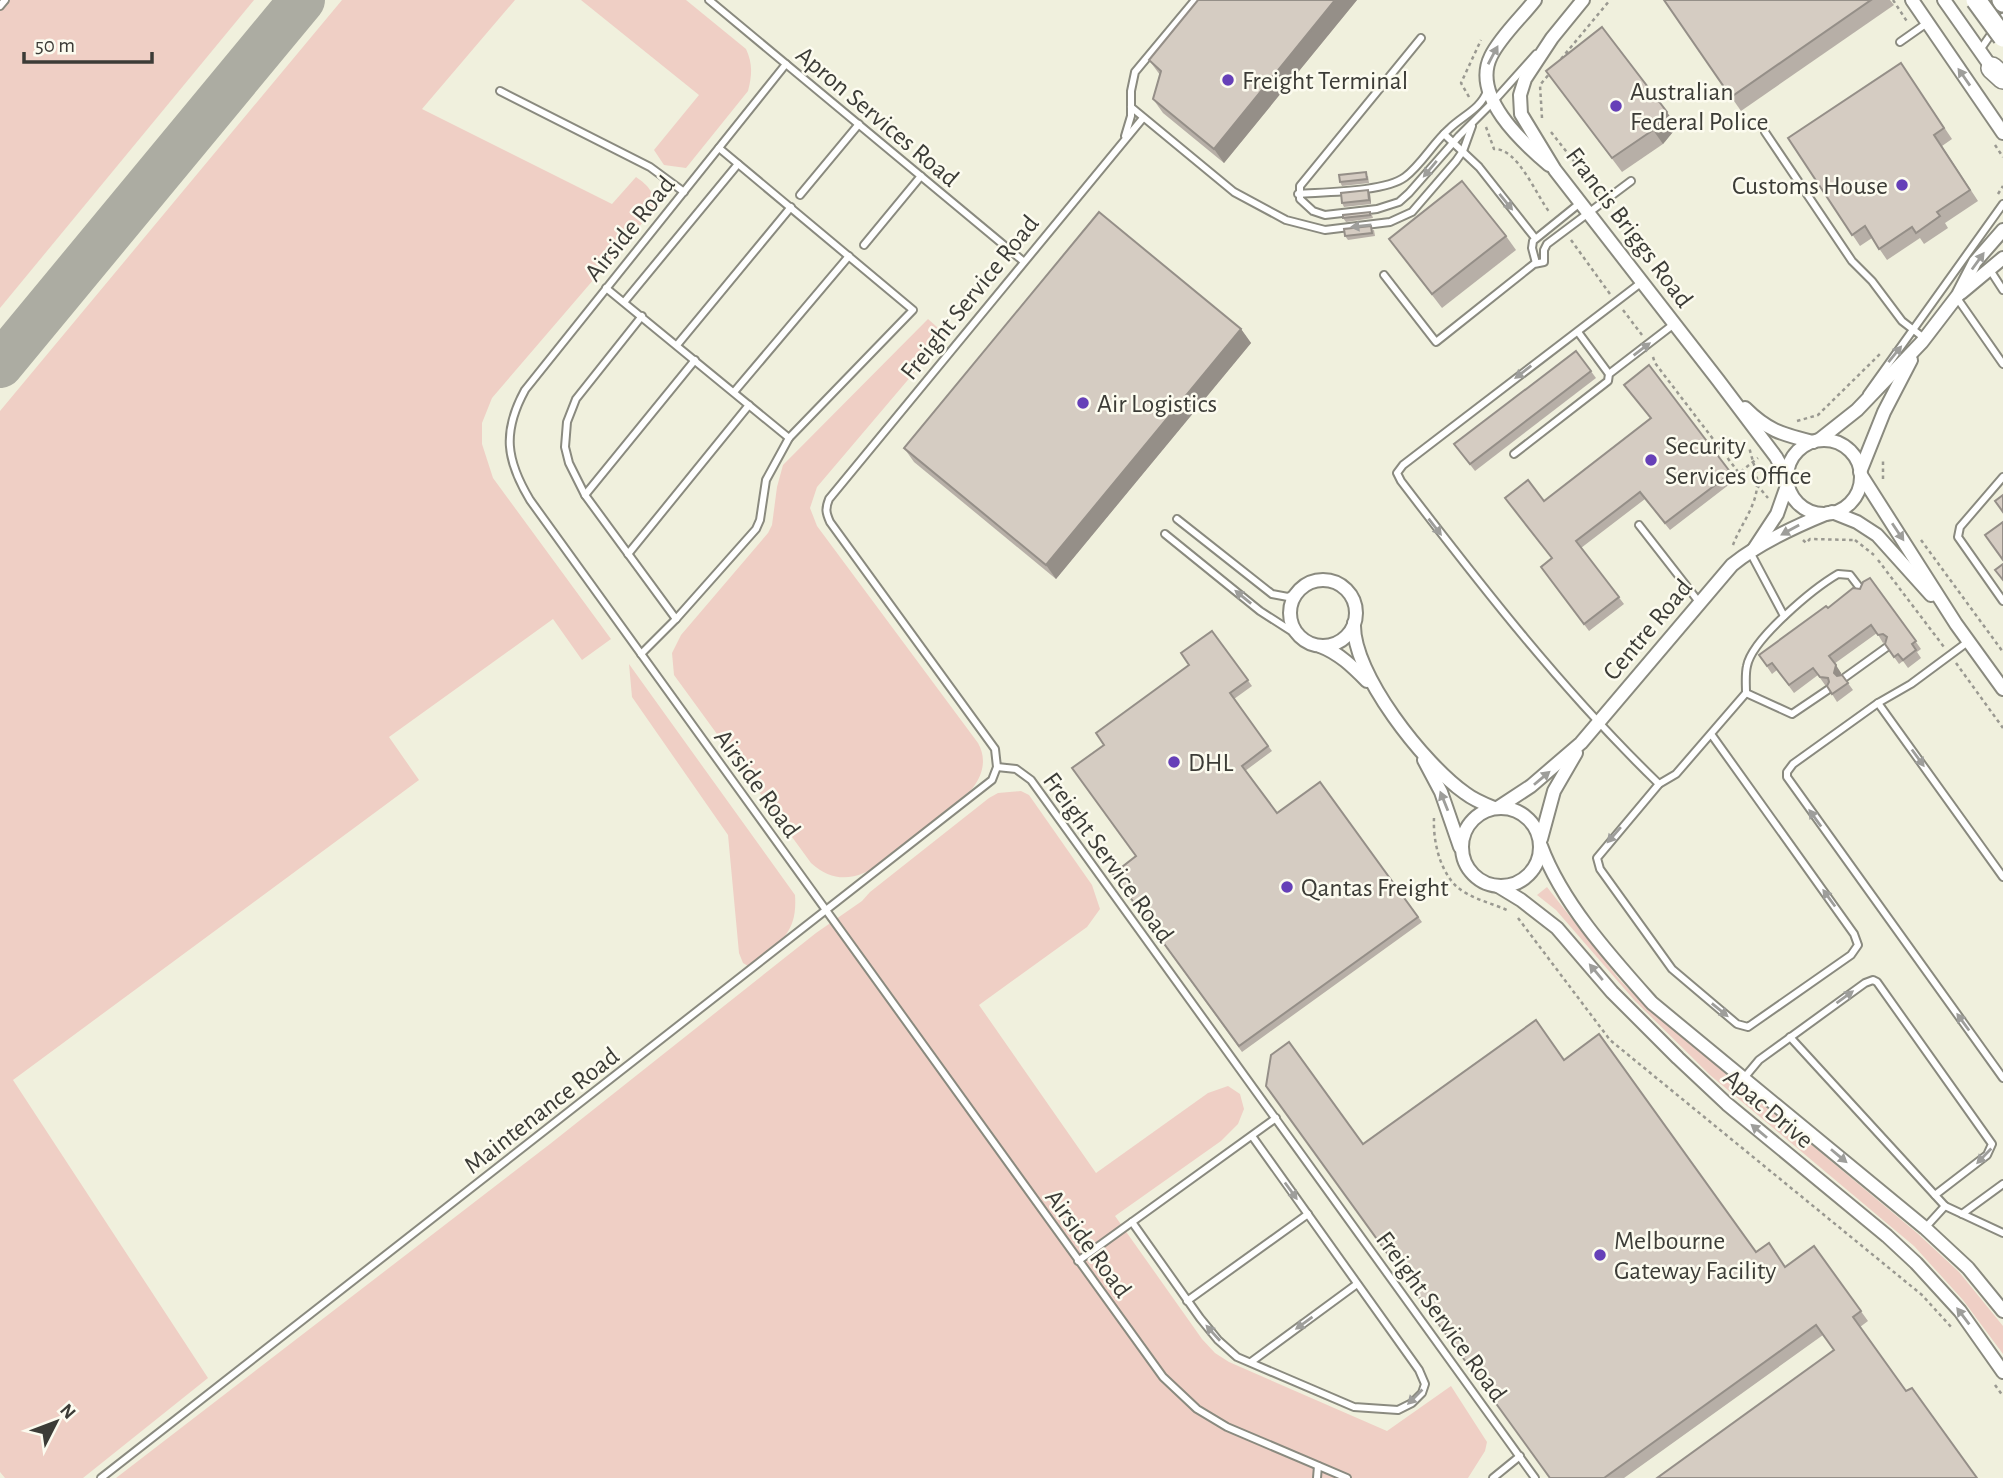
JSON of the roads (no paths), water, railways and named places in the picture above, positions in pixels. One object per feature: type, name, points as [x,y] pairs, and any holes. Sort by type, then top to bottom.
[{"type":"street","points":[[1535,0],[1490,57],[1487,83],[1493,102],[1519,138],[1555,170]]},
{"type":"street","points":[[1552,38],[1584,0]]},
{"type":"street","points":[[1912,0],[2003,133]]},
{"type":"street","points":[[1944,0],[1999,77]]},
{"type":"street","points":[[1976,0],[2003,37]]},
{"type":"street","name":"Francis Briggs Road","points":[[1552,38],[1525,79],[1520,95],[1521,114],[1555,170],[1718,380],[1769,449],[1787,480]]},
{"type":"street","points":[[1957,296],[1975,262],[2003,230]]},
{"type":"street","points":[[2003,258],[1957,296],[1857,411],[1816,441],[1801,448],[1792,458],[1787,480],[1792,494],[1800,504],[1816,513],[1830,513],[1857,522],[1877,535],[1956,624],[2003,689]]},
{"type":"street","points":[[1830,513],[1844,508],[1859,488],[1860,473],[1876,432],[1920,336]]},
{"type":"street","name":"Francis Briggs Road","points":[[1718,380],[1759,422],[1780,434],[1816,441]]},
{"type":"street","points":[[1816,441],[1833,441],[1846,447],[1855,458],[1860,473],[1956,624]]},
{"type":"street","name":"Centre Road","points":[[1752,551],[1777,514],[1787,480]]},
{"type":"street","name":"Centre Road","points":[[1497,807],[1531,786],[1581,743],[1728,569],[1752,551],[1787,531],[1830,513]]},
{"type":"street","points":[[1377,691],[1353,666],[1333,652],[1299,635],[1294,629],[1290,613],[1298,591],[1316,581],[1336,583],[1351,597],[1355,610],[1354,638],[1361,661],[1377,691],[1418,748],[1465,794],[1497,807],[1513,809],[1526,816],[1536,829],[1540,844],[1537,864],[1529,875],[1518,883],[1498,886],[1485,883],[1473,875],[1463,857],[1440,792],[1418,748]]},
{"type":"street","points":[[1316,645],[1336,643],[1347,635],[1354,623]]},
{"type":"street","name":"Centre Road","points":[[1540,844],[1554,791],[1581,743]]},
{"type":"street","points":[[1463,857],[1462,840],[1468,825],[1480,813],[1497,807]]},
{"type":"street","name":"Apac Drive","points":[[1540,844],[1559,884],[1626,974],[1652,1003],[1925,1228],[1968,1268],[2003,1311]]},
{"type":"street","name":"Apac Drive","points":[[1498,886],[1557,928],[1642,1024],[1697,1076],[1916,1263],[1960,1311],[2003,1372]]},
{"type":"lane","points":[[0,6],[5,0]]},
{"type":"lane","name":"Apron Services Road","points":[[709,0],[1023,261]]},
{"type":"lane","points":[[1124,139],[1132,116],[1131,91],[1135,72],[1195,0]]},
{"type":"lane","points":[[1979,50],[2003,17]]},
{"type":"lane","points":[[1900,42],[1927,23]]},
{"type":"lane","points":[[1421,38],[1300,186],[1298,194],[1304,205],[1321,214],[1391,205],[1409,193],[1522,67],[1552,38]]},
{"type":"lane","name":"Airside Road","points":[[786,64],[525,390],[511,420],[510,450],[519,483],[1163,1377],[1189,1403],[1227,1427],[1347,1478]]},
{"type":"lane","points":[[1298,194],[1381,187],[1397,182],[1415,168],[1444,134],[1480,104],[1487,92],[1487,83]]},
{"type":"lane","points":[[500,91],[650,167],[684,191]]},
{"type":"lane","points":[[1131,107],[1224,185],[1252,203],[1286,220],[1325,230],[1390,222],[1405,216],[1419,205],[1463,151],[1478,118]]},
{"type":"lane","name":"Freight Service Road","points":[[1143,118],[829,499],[826,512],[995,749],[998,767],[1016,769],[1031,780],[1535,1478]]},
{"type":"lane","points":[[800,195],[859,124]]},
{"type":"lane","points":[[1765,132],[1852,261],[1872,281],[1902,321],[1920,336],[2003,204]]},
{"type":"lane","points":[[1444,134],[1479,167],[1535,238]]},
{"type":"lane","points":[[641,654],[756,529],[760,520],[766,480],[789,438],[913,310],[719,148]]},
{"type":"lane","points":[[625,301],[738,163]]},
{"type":"lane","points":[[864,246],[921,176]]},
{"type":"lane","points":[[1540,262],[1532,248],[1535,238],[1557,222],[1584,208],[1605,202],[1631,181]]},
{"type":"lane","points":[[677,345],[790,207]]},
{"type":"lane","points":[[1384,275],[1436,342],[1540,262],[1545,246],[1564,231],[1584,208]]},
{"type":"lane","points":[[734,392],[849,256]]},
{"type":"lane","points":[[1990,270],[2003,290]]},
{"type":"lane","points":[[1642,282],[1403,465],[1397,473],[1408,492],[1524,639],[1598,723],[1659,784]]},
{"type":"lane","points":[[606,288],[789,438]]},
{"type":"lane","points":[[1957,296],[2003,364]]},
{"type":"lane","points":[[642,316],[583,388],[571,409],[565,447],[569,463],[585,495],[676,619]]},
{"type":"lane","points":[[1609,374],[1675,324]]},
{"type":"lane","points":[[1514,454],[1608,381],[1609,374],[1578,332]]},
{"type":"lane","points":[[585,495],[695,360]]},
{"type":"lane","points":[[628,554],[749,405]]},
{"type":"lane","points":[[2003,477],[1958,532],[1961,542],[2003,601]]},
{"type":"lane","points":[[1177,519],[1272,594],[1283,598],[1298,591]]},
{"type":"lane","points":[[1639,525],[1699,602]]},
{"type":"lane","points":[[1165,534],[1260,611],[1299,635]]},
{"type":"lane","points":[[1752,551],[1784,616]]},
{"type":"lane","points":[[1711,734],[1854,934],[1858,944],[1851,955],[1748,1027],[1737,1024],[1679,978],[1597,863],[1599,853],[1659,784],[1676,774],[1746,693],[1746,667],[1749,658],[1784,616],[1838,574],[1850,575],[1863,592]]},
{"type":"lane","points":[[1969,641],[1911,684],[1878,703],[1814,748],[1789,767],[1787,772],[1790,783],[2003,1078]]},
{"type":"lane","points":[[1844,678],[1887,648]]},
{"type":"lane","points":[[1746,693],[1792,714],[1829,689]]},
{"type":"lane","points":[[1878,703],[2003,877]]},
{"type":"lane","name":"Maintenance Road","points":[[101,1478],[992,780],[998,767]]},
{"type":"lane","points":[[1744,1078],[1759,1060],[1790,1037],[1865,983],[1873,980],[1877,982],[1990,1140],[1992,1148],[1987,1155],[1935,1195]]},
{"type":"lane","points":[[1790,1037],[1945,1206],[2003,1233]]},
{"type":"lane","points":[[1078,1261],[1276,1118]]},
{"type":"lane","points":[[1132,1222],[1187,1301],[1218,1340],[1237,1357],[1354,1407],[1398,1410],[1412,1403],[1422,1393],[1425,1384],[1419,1370],[1252,1136]]},
{"type":"lane","points":[[1962,1214],[2003,1184]]},
{"type":"lane","points":[[1925,1228],[1945,1206]]},
{"type":"lane","points":[[1187,1301],[1308,1214]]},
{"type":"lane","points":[[1251,1362],[1357,1284]]},
{"type":"lane","points":[[1493,1478],[1520,1456]]},
{"type":"lane","points":[[1317,1478],[1318,1466]]},
{"type":"place","name":"Freight Terminal","points":[[1228,80]]},
{"type":"place","name":"Australian Federal Police","points":[[1616,106]]},
{"type":"place","name":"Customs House","points":[[1902,185]]},
{"type":"place","name":"Air Logistics","points":[[1083,403]]},
{"type":"place","name":"Security Services Office","points":[[1651,460]]},
{"type":"place","name":"DHL","points":[[1174,762]]},
{"type":"place","name":"Qantas Freight","points":[[1287,887]]},
{"type":"place","name":"Melbourne Gateway Facility","points":[[1600,1255]]}]
